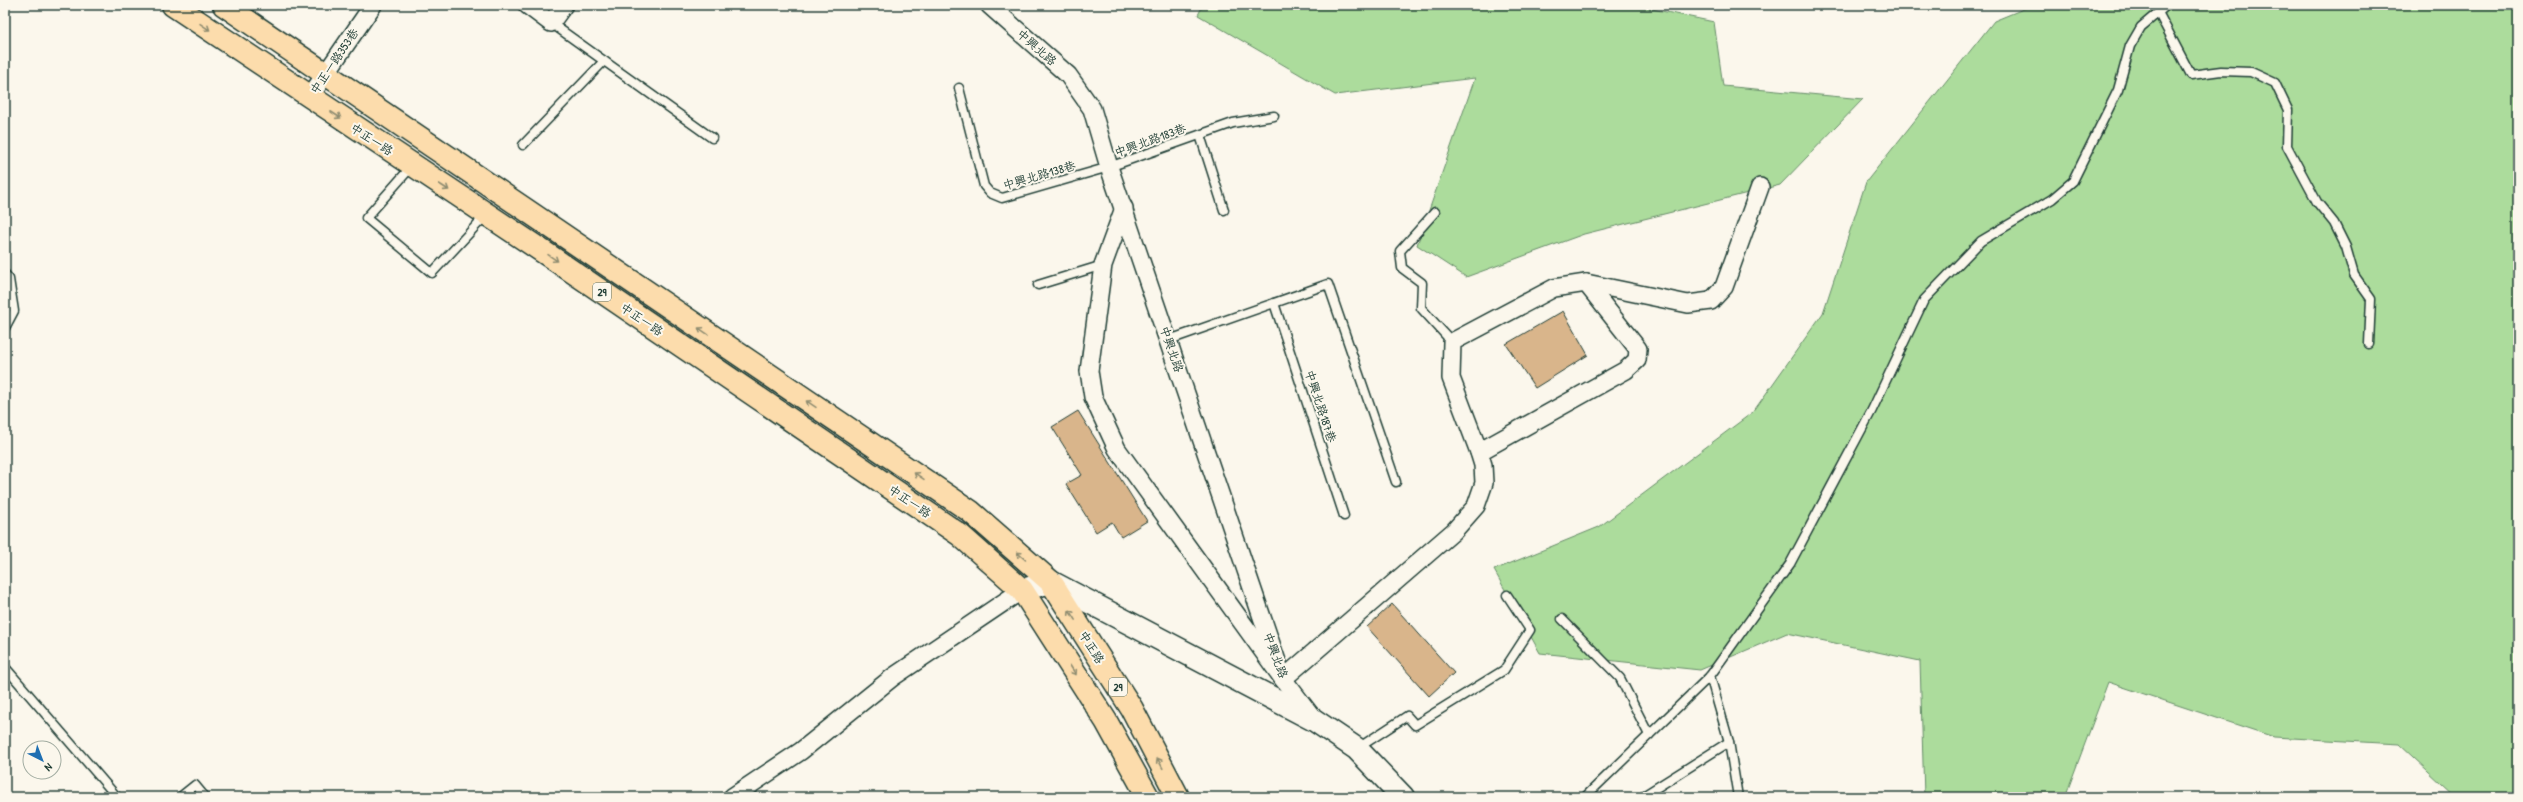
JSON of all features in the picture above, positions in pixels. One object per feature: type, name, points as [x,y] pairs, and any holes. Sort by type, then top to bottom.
[{"type":"main road","name":"中正一路","points":[[173,5],[309,98],[486,214],[960,535],[1022,590]]},
{"type":"main road","name":"中正一路","points":[[224,5],[325,75],[970,511],[1051,582]]},
{"type":"main road","name":"中正路","points":[[1051,582],[1132,709],[1178,797]]},
{"type":"main road","name":"29","points":[[1022,590],[1106,720],[1148,797]]},
{"type":"street","name":"中正一路353巷","points":[[309,98],[373,5]]},
{"type":"street","points":[[527,5],[551,23],[564,5]]},
{"type":"street","name":"中興北路","points":[[989,5],[1068,75],[1092,109],[1109,167],[1283,679],[1314,720]]},
{"type":"street","points":[[1124,208],[1103,265],[1089,371],[1094,397],[1117,449],[1283,679],[1454,531],[1476,506],[1484,483],[1479,452],[1451,378],[1452,342],[1554,288],[1586,283],[1688,304],[1711,301],[1724,287],[1760,187]]},
{"type":"street","points":[[1479,452],[1626,370],[1637,360],[1638,349],[1586,283]]},
{"type":"street","points":[[732,797],[801,751],[893,677],[1022,590],[1051,582]]},
{"type":"street","name":"中興北路","points":[[1051,582],[1314,720],[1357,749],[1403,797]]},
{"type":"lane","points":[[1585,797],[1710,676],[1790,564],[1872,410],[1924,300],[1981,241],[2052,200],[2073,180],[2118,90],[2130,46],[2141,27],[2159,14],[2167,5]]},
{"type":"lane","points":[[2159,14],[2191,75],[2221,71],[2250,72],[2275,83],[2288,110],[2288,146],[2317,202],[2334,223],[2346,247],[2354,275],[2371,299],[2369,344]]},
{"type":"lane","points":[[551,23],[712,138]]},
{"type":"lane","points":[[523,145],[604,61]]},
{"type":"lane","name":"中興北路138巷","points":[[960,88],[984,186],[990,193],[1002,198],[1109,167]]},
{"type":"lane","name":"中興北路183巷","points":[[1109,167],[1233,123],[1274,116]]},
{"type":"lane","name":"中興北路183巷","points":[[1200,135],[1224,210]]},
{"type":"lane","points":[[412,166],[366,218],[432,273],[486,214]]},
{"type":"lane","points":[[1435,212],[1400,251],[1402,268],[1422,283],[1421,308],[1452,342]]},
{"type":"lane","points":[[1038,284],[1103,265]]},
{"type":"lane","points":[[5,274],[9,279],[14,311],[5,328]]},
{"type":"lane","points":[[1169,340],[1328,284],[1396,482]]},
{"type":"lane","name":"中興北路187巷","points":[[1274,303],[1344,516]]},
{"type":"lane","points":[[1357,749],[1407,716],[1414,725],[1504,670],[1530,630],[1508,595]]},
{"type":"lane","points":[[1562,619],[1620,678],[1649,735]]},
{"type":"lane","points":[[5,667],[117,797]]},
{"type":"lane","points":[[1710,676],[1729,742],[1738,797]]},
{"type":"lane","points":[[1645,795],[1729,742]]},
{"type":"lane","points":[[180,797],[195,785],[205,797]]},
{"type":"green space","points":[[1203,5],[1633,5],[1714,22],[1723,86],[1863,99],[1780,185],[1584,234],[1466,277],[1417,245],[1475,78],[1335,95],[1198,15]]},
{"type":"green space","points":[[2033,5],[2518,5],[2518,797],[2456,797],[2399,744],[2274,737],[2108,682],[2065,797],[1924,797],[1920,661],[1787,633],[1700,670],[1540,653],[1494,570],[1599,527],[1753,412],[1823,313],[1866,182],[1994,21]]},
{"type":"building","points":[[1563,311],[1588,355],[1535,388],[1506,344]]},
{"type":"building","points":[[1078,411],[1147,521],[1121,537],[1112,522],[1096,532],[1066,484],[1082,475],[1052,427]]},
{"type":"building","points":[[1392,604],[1454,673],[1429,696],[1367,627]]}]
